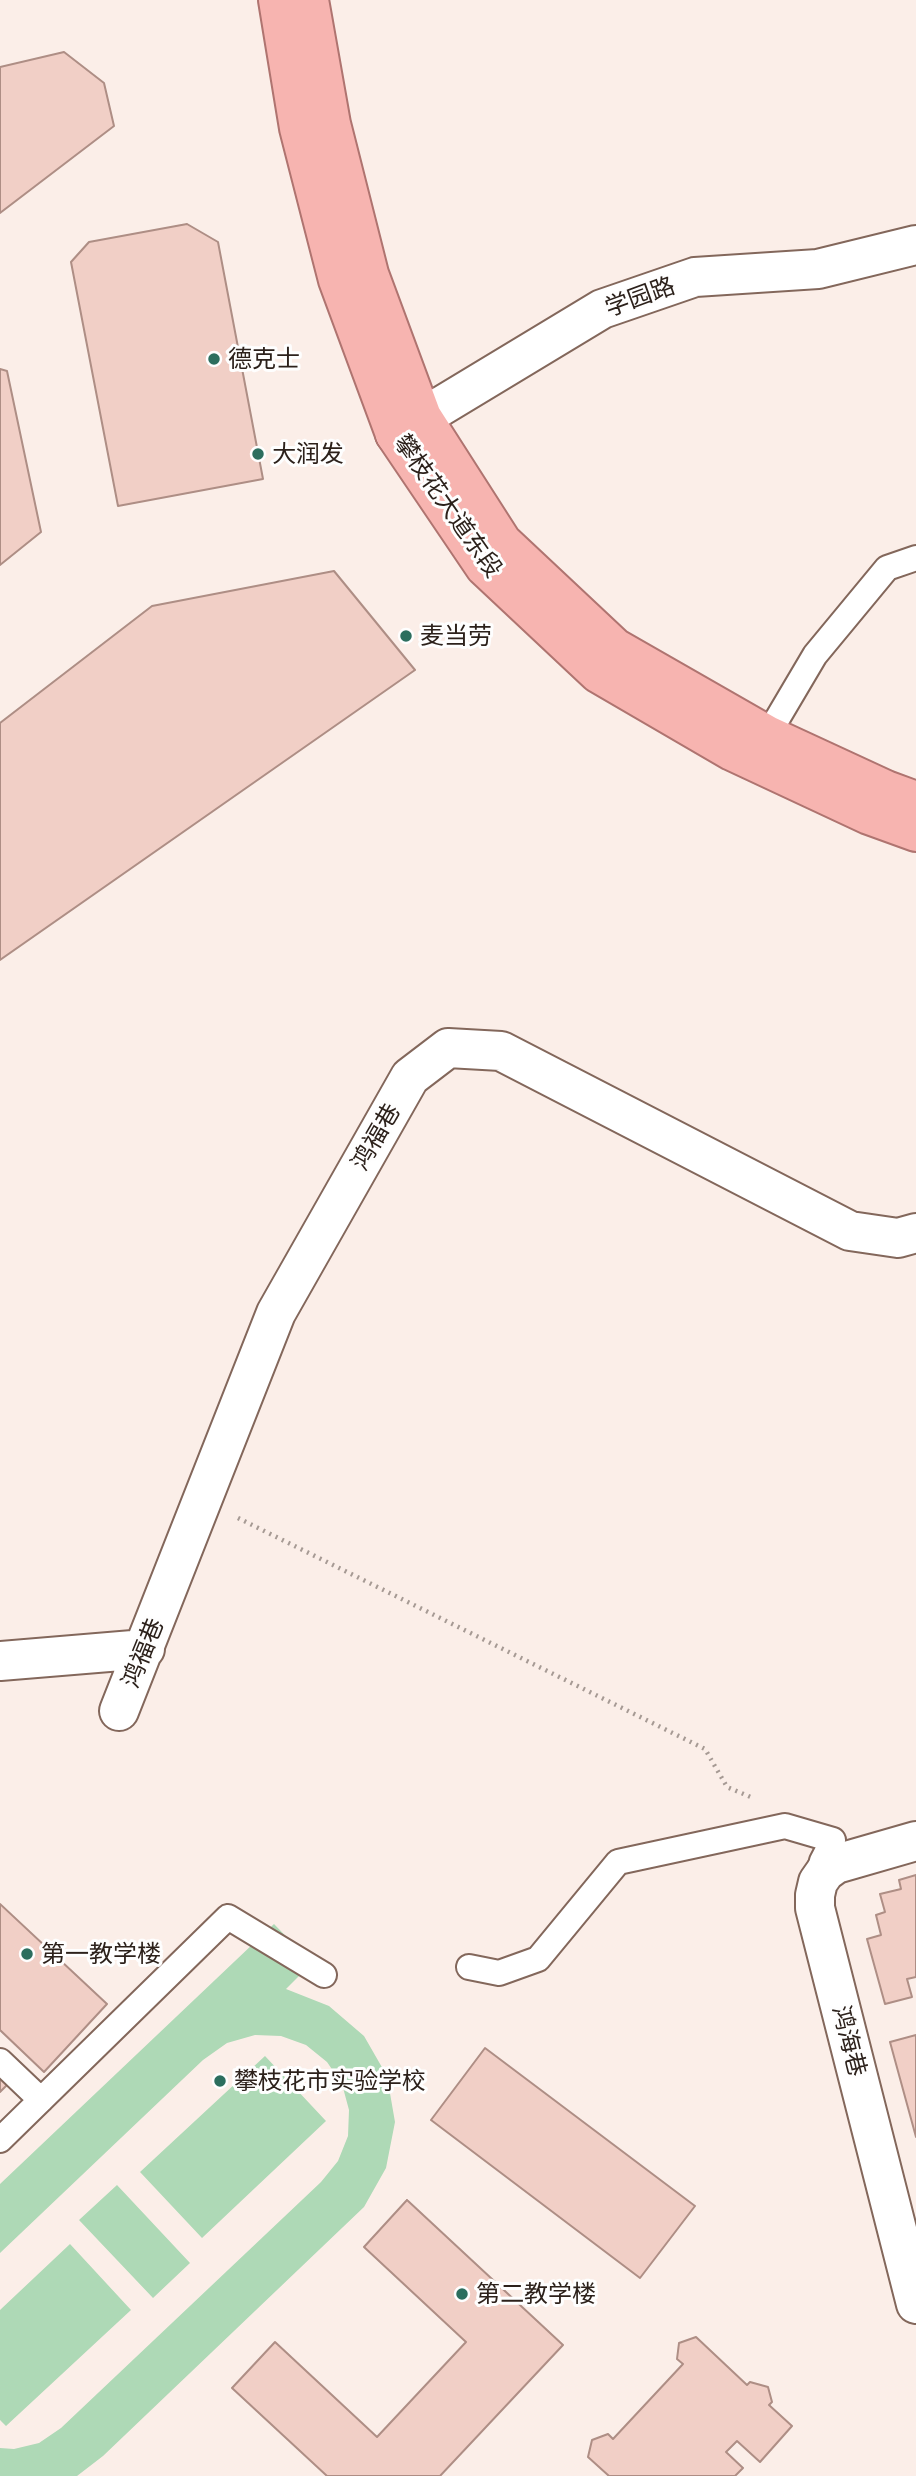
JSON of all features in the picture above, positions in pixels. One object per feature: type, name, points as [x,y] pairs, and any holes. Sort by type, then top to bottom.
[{"type":"highway","name":"攀枝花大道东段","points":[[278,0],[299,128],[338,280],[408,426],[485,567],[598,673],[760,748],[916,801]]},
{"type":"highway","name":"攀枝花大道东段","points":[[309,0],[331,124],[408,426]]},
{"type":"highway","name":"攀枝花大道东段","points":[[760,748],[869,815],[916,832]]},
{"type":"street","name":"学园路","points":[[408,426],[602,309],[695,277],[818,268],[916,245]]},
{"type":"street","name":"鸿福巷","points":[[119,1711],[276,1313],[410,1077],[448,1048],[501,1051],[850,1231],[898,1238],[916,1233]]},
{"type":"street","points":[[0,1661],[145,1649]]},
{"type":"street","points":[[815,1895],[818,1882],[825,1872],[836,1864],[916,1842]]},
{"type":"street","name":"鸿海巷","points":[[815,1895],[815,1909],[916,2304]]},
{"type":"lane","points":[[760,748],[815,655],[887,568],[916,558]]},
{"type":"lane","points":[[469,1967],[499,1973],[538,1959],[618,1862],[785,1826],[833,1840],[822,1861],[815,1895]]},
{"type":"lane","points":[[0,2140],[228,1917],[324,1975]]},
{"type":"lane","points":[[0,2061],[41,2100]]},
{"type":"path","points":[[203,1500],[705,1749],[727,1787],[755,1798],[785,1826]]},
{"type":"green space","points":[[274,1924],[312,1963],[286,1989],[329,2006],[364,2036],[387,2076],[395,2122],[386,2168],[364,2207],[103,2456],[77,2476],[0,2476],[0,2448],[14,2449],[39,2443],[61,2428],[321,2182],[338,2161],[348,2136],[349,2110],[342,2084],[327,2062],[306,2045],[281,2036],[255,2035],[227,2043],[203,2060],[0,2253],[0,2184]]},
{"type":"green space","points":[[265,2056],[326,2121],[202,2238],[140,2172]]},
{"type":"green space","points":[[117,2185],[190,2263],[153,2298],[79,2220]]},
{"type":"green space","points":[[70,2244],[131,2310],[6,2426],[0,2420],[0,2310]]},
{"type":"building","points":[[64,52],[104,83],[114,126],[0,213],[0,67]]},
{"type":"building","points":[[187,224],[218,242],[263,479],[118,506],[71,262],[89,242]]},
{"type":"building","points":[[0,369],[7,371],[41,532],[0,565]]},
{"type":"building","points":[[334,571],[415,670],[0,960],[0,723],[152,606]]},
{"type":"building","points":[[916,1875],[916,1977],[907,1979],[912,1997],[885,2004],[867,1939],[881,1935],[876,1915],[885,1912],[880,1894],[901,1889],[899,1880]]},
{"type":"building","name":"第一教学楼","points":[[0,1904],[107,2004],[44,2072],[0,2030]]},
{"type":"building","points":[[916,2035],[916,2137],[890,2042]]},
{"type":"building","points":[[485,2048],[695,2206],[640,2278],[431,2120]]},
{"type":"building","points":[[0,2073],[10,2082],[0,2092]]},
{"type":"building","name":"第二教学楼","points":[[407,2200],[563,2345],[440,2476],[327,2476],[232,2388],[275,2342],[377,2437],[466,2342],[364,2247]]},
{"type":"building","points":[[696,2337],[747,2385],[750,2382],[768,2387],[772,2402],[769,2405],[792,2426],[760,2462],[737,2441],[726,2452],[743,2468],[735,2476],[609,2476],[588,2457],[592,2440],[608,2434],[613,2439],[683,2364],[677,2359],[679,2343]]},
{"type":"place","name":"德克士","points":[[214,359]]},
{"type":"place","name":"大润发","points":[[258,454]]},
{"type":"place","name":"麦当劳","points":[[406,636]]},
{"type":"place","name":"第一教学楼","points":[[27,1954]]},
{"type":"place","name":"攀枝花市实验学校","points":[[220,2081]]},
{"type":"place","name":"第二教学楼","points":[[462,2294]]}]
